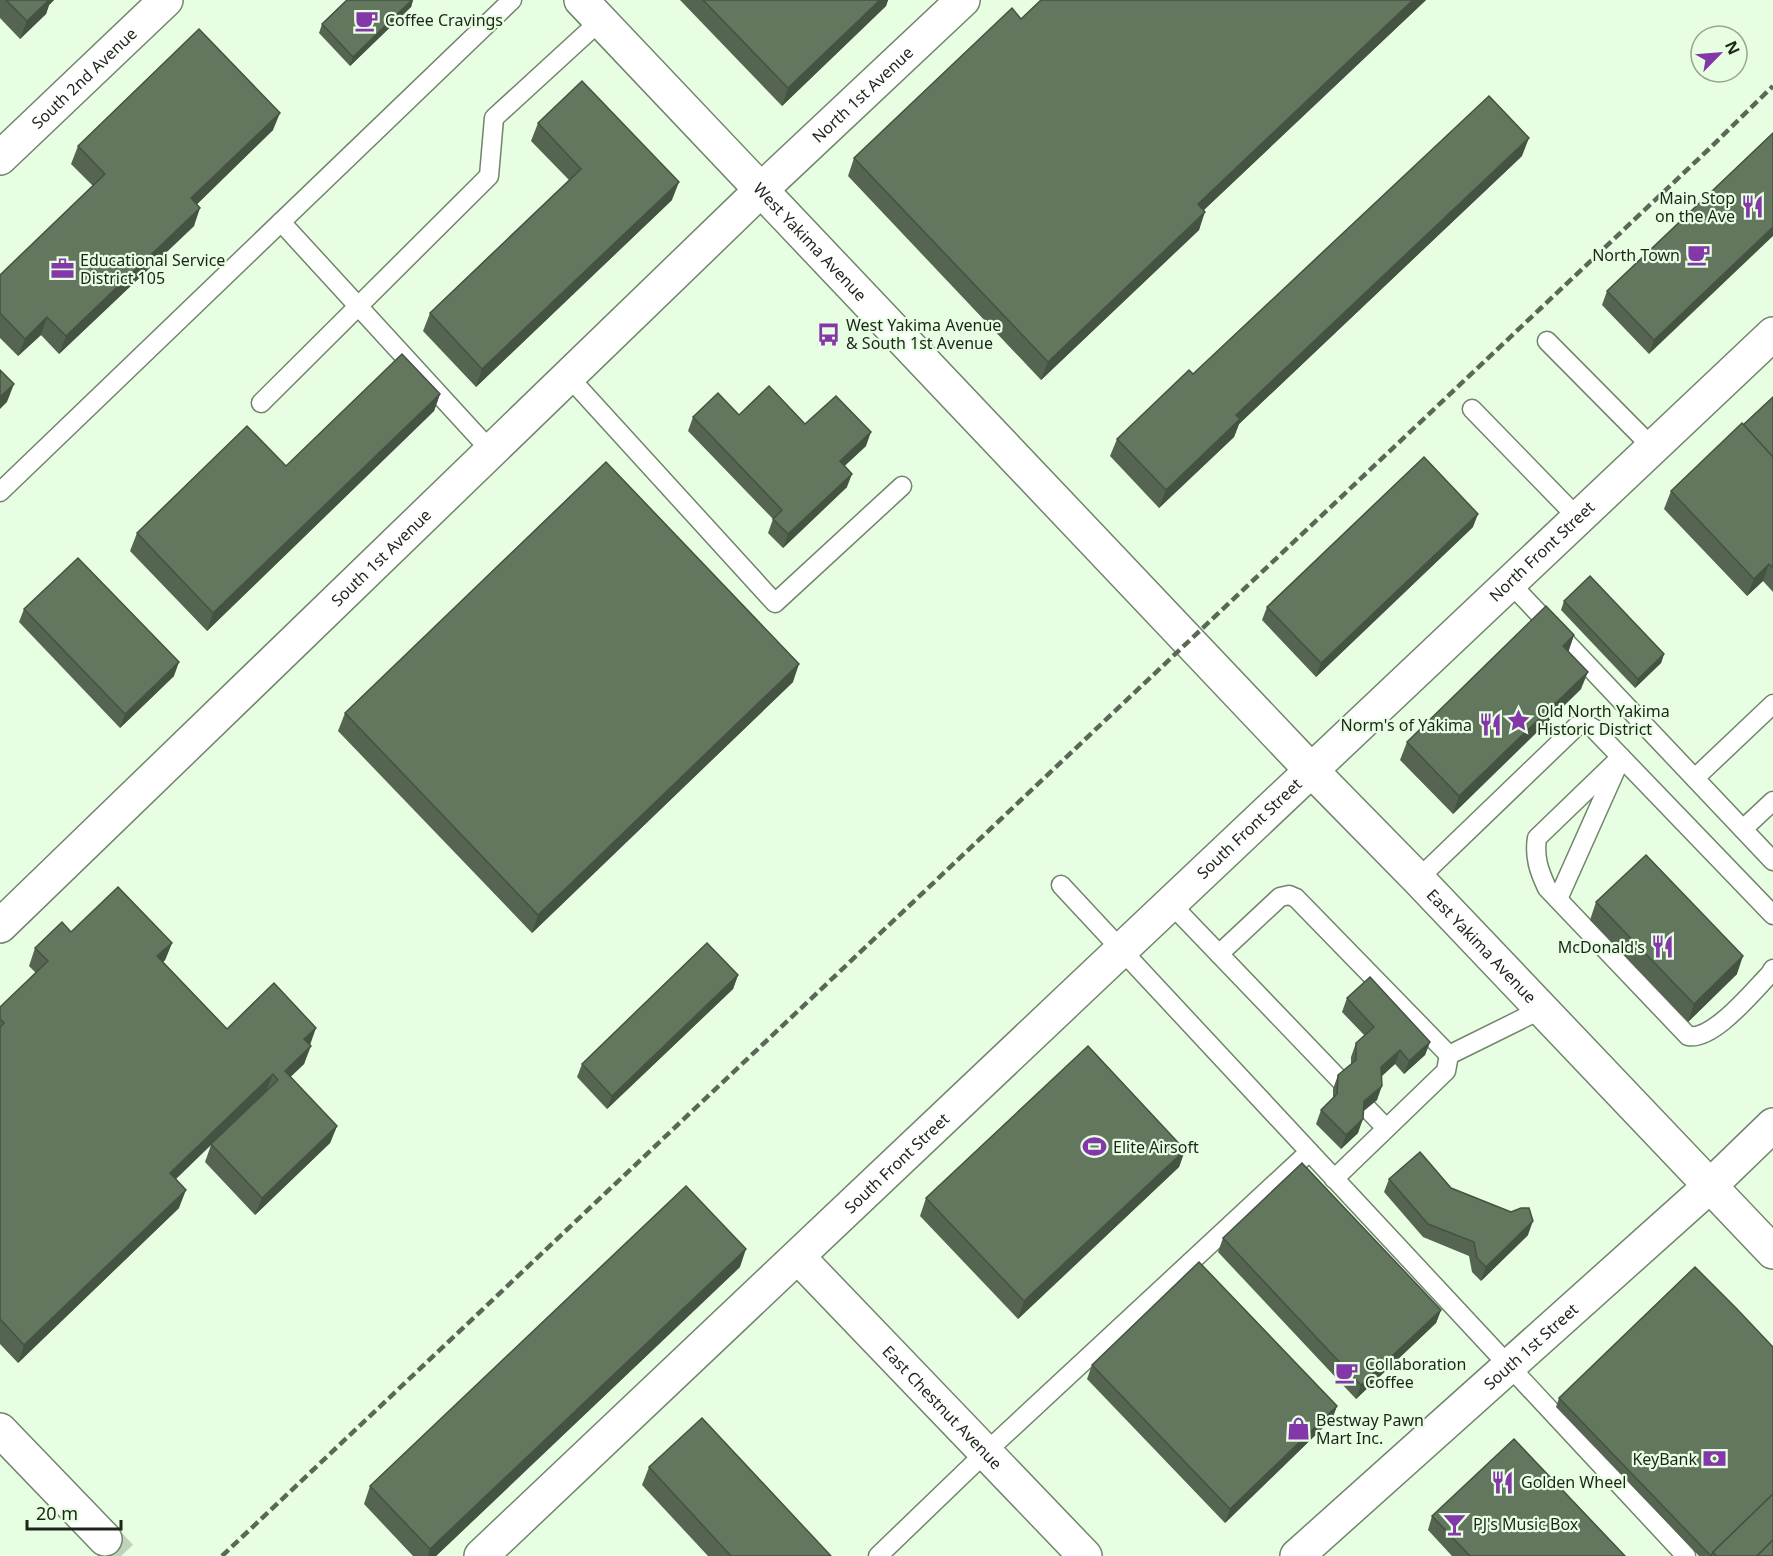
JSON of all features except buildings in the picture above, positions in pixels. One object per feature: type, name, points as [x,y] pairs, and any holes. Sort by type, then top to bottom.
[{"type":"street","name":"South 2nd Avenue","points":[[0,158],[166,0]]},
{"type":"street","name":"North 1st Avenue","points":[[762,189],[963,0]]},
{"type":"street","name":"West Yakima Avenue","points":[[591,10],[1190,640]]},
{"type":"street","name":"South 1st Avenue","points":[[0,926],[762,189]]},
{"type":"street","name":"North Front Street","points":[[1310,769],[1773,334]]},
{"type":"street","name":"East Yakima Avenue","points":[[1190,640],[1310,769],[1773,1251]]},
{"type":"street","name":"South Front Street","points":[[481,1556],[799,1258],[1310,769]]},
{"type":"street","name":"South 1st Street","points":[[1297,1556],[1711,1185],[1773,1125]]},
{"type":"street","name":"East Chestnut Avenue","points":[[799,1258],[1085,1556]]},
{"type":"street","points":[[0,1430],[105,1539]]},
{"type":"lane","points":[[0,492],[512,0]]},
{"type":"lane","points":[[261,403],[489,176],[494,118],[591,10]]},
{"type":"lane","points":[[281,222],[491,451]]},
{"type":"lane","points":[[1547,341],[1652,447]]},
{"type":"lane","points":[[568,376],[775,603],[902,486]]},
{"type":"lane","points":[[1472,409],[1578,518]]},
{"type":"lane","points":[[1509,582],[1773,861]]},
{"type":"lane","points":[[1695,778],[1773,704]]},
{"type":"lane","points":[[1418,879],[1577,726],[1587,725],[1593,728],[1773,915]]},
{"type":"lane","points":[[1621,757],[1537,838],[1535,848],[1538,868],[1547,888],[1688,1036],[1695,1037],[1717,1027],[1773,969]]},
{"type":"lane","points":[[1558,899],[1621,757]]},
{"type":"lane","points":[[1743,829],[1773,801]]},
{"type":"lane","points":[[1061,885],[1686,1556]]},
{"type":"lane","points":[[1219,954],[1280,897],[1289,894],[1296,898],[1449,1055]]},
{"type":"lane","points":[[1170,903],[1386,1128]]},
{"type":"lane","points":[[1449,1055],[1542,1009]]},
{"type":"lane","points":[[1334,1179],[1446,1071],[1449,1055]]},
{"type":"lane","points":[[878,1556],[986,1452],[1310,1152]]},
{"type":"tunnel","points":[[105,1539],[121,1556]]},
{"type":"railway","points":[[222,1556],[1773,86]]},
{"type":"place","name":"Coffee Cravings","points":[[367,20]]},
{"type":"place","name":"Main Stop on the Ave","points":[[1753,207]]},
{"type":"place","name":"North Town","points":[[1698,255]]},
{"type":"place","name":"Educational Service District 105","points":[[62,269]]},
{"type":"place","name":"West Yakima Avenue & South 1st Avenue","points":[[828,334]]},
{"type":"place","name":"Old North Yakima Historic District","points":[[1519,720]]},
{"type":"place","name":"Norm's of Yakima","points":[[1490,725]]},
{"type":"place","name":"McDonald's","points":[[1663,947]]},
{"type":"place","name":"Elite Airsoft","points":[[1095,1147]]},
{"type":"place","name":"Collaboration Coffee","points":[[1347,1373]]},
{"type":"place","name":"Bestway Pawn Mart Inc.","points":[[1298,1429]]},
{"type":"place","name":"KeyBank","points":[[1715,1459]]},
{"type":"place","name":"Golden Wheel","points":[[1503,1482]]},
{"type":"place","name":"PJ's Music Box","points":[[1455,1524]]}]
